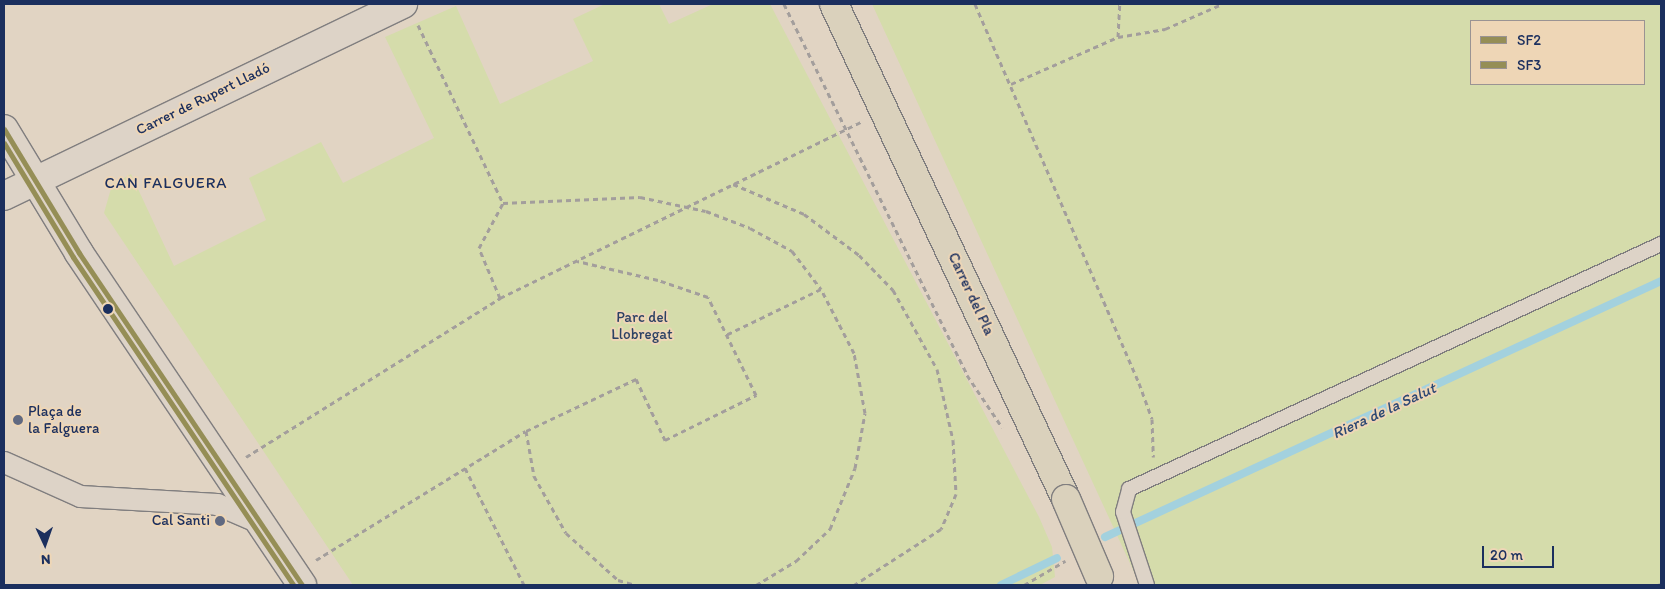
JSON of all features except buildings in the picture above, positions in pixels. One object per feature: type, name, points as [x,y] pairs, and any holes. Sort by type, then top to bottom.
[{"type":"main road","name":"Carrer del Pla","points":[[834,4],[1066,499],[1101,581]]},
{"type":"street","name":"Carrer de Rupert Lladó","points":[[4,196],[408,10]]},
{"type":"street","points":[[4,130],[37,180],[80,253],[298,579]]},
{"type":"street","points":[[4,462],[80,496],[217,504],[261,523]]},
{"type":"lane","points":[[1147,585],[1122,512],[1130,489],[1150,477],[1661,244]]},
{"type":"path","points":[[784,4],[967,375],[1006,433]]},
{"type":"path","points":[[975,4],[1011,84],[1152,419],[1150,477]]},
{"type":"path","points":[[1118,37],[1120,4]]},
{"type":"path","points":[[1011,84],[1118,37],[1165,29],[1222,4]]},
{"type":"path","points":[[408,10],[503,203]]},
{"type":"path","points":[[226,469],[500,298],[884,110]]},
{"type":"path","points":[[733,184],[804,214],[859,255],[893,290],[937,369],[953,440],[956,494],[941,528],[854,585]]},
{"type":"path","points":[[503,203],[605,195],[687,206],[750,228],[792,251],[821,290],[855,361],[865,413],[855,468],[830,530],[796,560],[756,585]]},
{"type":"path","points":[[500,298],[479,248],[503,203]]},
{"type":"path","points":[[298,579],[465,468],[526,431],[636,378],[665,440],[756,395],[708,297],[658,280],[576,261]]},
{"type":"path","points":[[726,335],[821,290]]},
{"type":"path","points":[[526,431],[534,476],[566,533],[618,580],[636,585]]},
{"type":"path","points":[[465,468],[524,585]]},
{"type":"path","points":[[1064,552],[1068,568]]},
{"type":"green space","name":"Parc del Llobregat","points":[[605,4],[659,4],[669,24],[713,4],[770,4],[1039,517],[1052,547],[1055,577],[1040,585],[353,585],[104,213],[112,185],[131,174],[174,266],[266,220],[249,178],[321,142],[343,183],[434,138],[385,37],[456,6],[500,104],[593,61],[573,19]]},
{"type":"green space","points":[[872,4],[1661,4],[1661,585],[1140,585]]},
{"type":"waterway","name":"Riera de la Salut","points":[[1105,537],[1661,281]]},
{"type":"waterway","name":"Riera de la Salut","points":[[1001,585],[1057,558]]},
{"type":"transit line","name":"SF2","points":[[4,129],[79,253],[302,585]]},
{"type":"transit line","name":"SF3","points":[[4,143],[73,257],[293,585]]},
{"type":"place","name":"Plaça de la Falguera","points":[[18,420]]},
{"type":"place","name":"Cal Santi","points":[[220,521]]},
{"type":"district","name":"CAN FALGUERA","points":[[166,183]]}]
